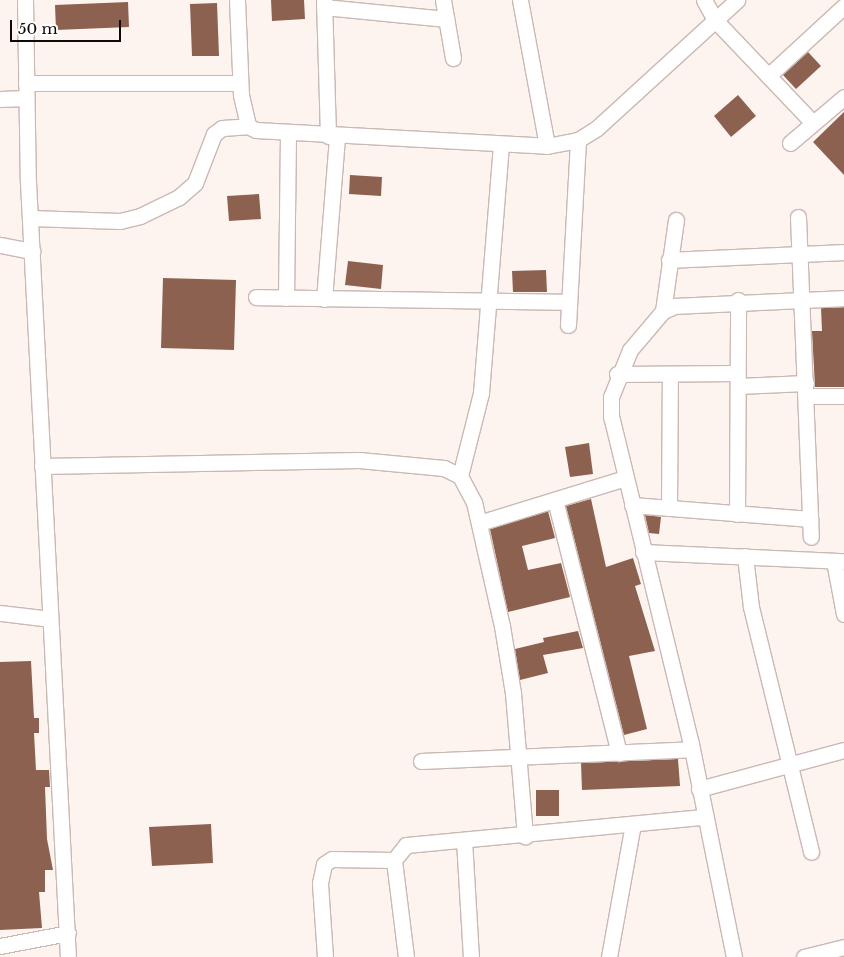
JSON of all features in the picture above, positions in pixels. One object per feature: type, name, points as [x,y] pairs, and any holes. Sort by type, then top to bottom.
[{"type":"street","points":[[24,0],[30,218],[68,957]]},
{"type":"street","points":[[237,0],[240,83],[248,126]]},
{"type":"street","points":[[443,0],[453,58]]},
{"type":"street","points":[[520,0],[547,146]]},
{"type":"street","points":[[704,0],[715,20],[813,123]]},
{"type":"street","points":[[30,218],[120,221],[140,216],[179,197],[195,183],[214,134],[222,128],[248,126],[288,133],[547,146],[578,140],[597,128],[737,0]]},
{"type":"street","points":[[324,299],[333,136],[324,3],[446,19]]},
{"type":"street","points":[[768,76],[844,6]]},
{"type":"street","points":[[26,83],[240,83]]},
{"type":"street","points":[[790,143],[844,97]]},
{"type":"street","points":[[0,99],[26,98]]},
{"type":"street","points":[[286,298],[288,133]]},
{"type":"street","points":[[568,325],[578,140]]},
{"type":"street","points":[[460,476],[481,393],[485,303],[501,144]]},
{"type":"street","points":[[798,217],[811,538]]},
{"type":"street","points":[[676,220],[663,311],[630,350],[617,374],[611,397],[611,417],[692,749],[704,817],[734,957]]},
{"type":"street","points":[[0,245],[32,251]]},
{"type":"street","points":[[669,260],[844,252]]},
{"type":"street","points":[[256,297],[485,303],[569,302]]},
{"type":"street","points":[[663,311],[691,303],[844,298]]},
{"type":"street","points":[[737,514],[738,300]]},
{"type":"street","points":[[617,374],[670,374],[738,380],[844,396]]},
{"type":"street","points":[[669,508],[670,374]]},
{"type":"street","points":[[42,466],[360,460],[444,468],[460,476],[468,486],[479,523],[502,626],[519,758],[525,836]]},
{"type":"street","points":[[479,523],[625,478]]},
{"type":"street","points":[[555,500],[619,753]]},
{"type":"street","points":[[632,505],[810,520]]},
{"type":"street","points":[[643,552],[839,561],[844,614]]},
{"type":"street","points":[[745,556],[751,607],[792,764],[811,852]]},
{"type":"street","points":[[0,613],[50,619]]},
{"type":"street","points":[[420,760],[519,758],[692,749]]},
{"type":"street","points":[[699,789],[844,750]]},
{"type":"street","points":[[406,957],[394,860],[406,845],[525,836],[704,817]]},
{"type":"street","points":[[609,957],[633,824]]},
{"type":"street","points":[[464,840],[471,957]]},
{"type":"street","points":[[325,957],[320,883],[324,864],[332,859],[394,860]]},
{"type":"street","points":[[0,946],[68,933]]},
{"type":"street","points":[[804,957],[844,947]]},
{"type":"building","points":[[271,0],[304,0],[305,19],[272,21]]},
{"type":"building","points":[[128,2],[129,27],[56,30],[55,5]]},
{"type":"building","points":[[217,3],[219,56],[192,56],[190,4]]},
{"type":"building","points":[[808,52],[821,66],[796,89],[783,75]]},
{"type":"building","points":[[738,95],[756,116],[731,137],[714,116]]},
{"type":"building","points":[[844,112],[844,175],[813,142]]},
{"type":"building","points":[[350,175],[382,177],[381,196],[349,194]]},
{"type":"building","points":[[259,194],[261,219],[229,221],[227,196]]},
{"type":"building","points":[[348,261],[383,265],[381,289],[345,285]]},
{"type":"building","points":[[546,270],[547,292],[513,292],[512,271]]},
{"type":"building","points":[[163,278],[236,280],[234,350],[161,348]]},
{"type":"building","points":[[844,307],[844,387],[815,387],[812,331],[822,331],[821,308]]},
{"type":"building","points":[[589,443],[593,474],[570,477],[565,447]]},
{"type":"building","points":[[591,499],[606,567],[633,558],[641,584],[635,586],[655,651],[629,656],[647,729],[624,735],[566,506]]},
{"type":"building","points":[[548,511],[555,538],[522,546],[528,570],[561,563],[570,597],[508,612],[490,529]]},
{"type":"building","points":[[645,515],[661,517],[659,534],[649,533]]},
{"type":"building","points":[[578,631],[583,648],[543,655],[548,673],[520,680],[515,649],[544,642],[543,638]]},
{"type":"building","points":[[31,661],[34,718],[39,718],[39,733],[34,733],[36,770],[49,770],[50,787],[45,787],[47,839],[53,870],[45,870],[45,892],[39,892],[42,928],[0,930],[0,662]]},
{"type":"building","points":[[678,759],[680,786],[582,790],[581,763]]},
{"type":"building","points":[[536,790],[559,790],[559,816],[536,816]]},
{"type":"building","points":[[211,824],[213,863],[152,866],[149,827]]}]
